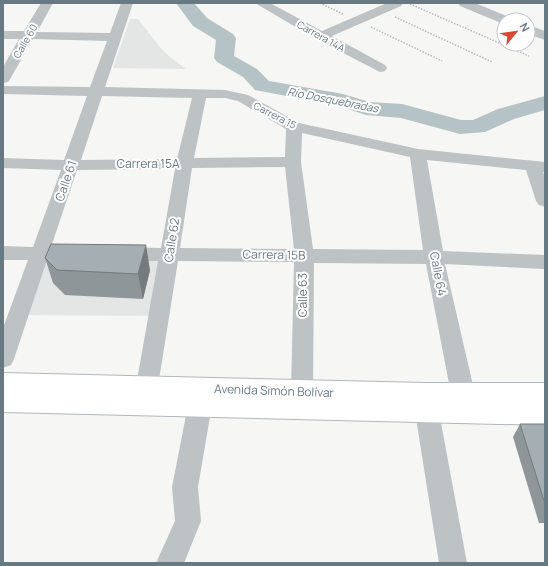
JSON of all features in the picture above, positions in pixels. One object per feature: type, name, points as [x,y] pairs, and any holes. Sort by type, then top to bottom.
[{"type":"main road","name":"Avenida Simón Bolívar","points":[[3,384],[147,386],[302,392],[545,394]]},
{"type":"main road","name":"Avenida Simón Bolívar","points":[[3,401],[545,414]]},
{"type":"street","name":"Calle 60","points":[[3,79],[48,3]]},
{"type":"street","name":"Calle 61","points":[[3,359],[41,253],[126,3]]},
{"type":"street","name":"Carrera 14A","points":[[261,3],[380,68]]},
{"type":"street","points":[[321,36],[398,3]]},
{"type":"street","points":[[464,3],[496,16]]},
{"type":"street","points":[[3,35],[114,36]]},
{"type":"street","name":"Carrera 15","points":[[3,90],[225,94],[242,98],[294,127],[418,154],[539,167]]},
{"type":"street","name":"Calle 62","points":[[147,386],[184,164],[200,94]]},
{"type":"street","name":"Calle 63","points":[[294,127],[293,162],[304,256],[302,392]]},
{"type":"street","name":"Calle 64","points":[[418,154],[434,258],[463,394]]},
{"type":"street","name":"Carrera 15A","points":[[3,163],[71,165],[293,162]]},
{"type":"street","points":[[539,167],[545,201]]},
{"type":"street","name":"Carrera 15B","points":[[3,253],[434,258],[545,262]]},
{"type":"street","points":[[170,563],[188,521],[185,487],[200,405]]},
{"type":"street","points":[[427,412],[453,563]]},
{"type":"path","points":[[320,3],[442,61]]},
{"type":"path","points":[[409,3],[529,56]]},
{"type":"path","points":[[381,10],[492,62]]},
{"type":"shaded area","points":[[130,19],[138,19],[159,46],[170,57],[186,69],[113,68]]},
{"type":"shaded area","points":[[41,253],[170,254],[160,316],[20,315]]},
{"type":"building","points":[[51,244],[146,245],[138,274],[57,270],[45,258]]},
{"type":"building","points":[[520,424],[545,424],[545,504]]},
{"type":"waterway","name":"Río Dosquebradas","points":[[185,3],[200,22],[226,38],[224,58],[250,73],[262,86],[343,100],[366,108],[402,111],[460,127],[477,127],[506,114],[545,103]]}]
